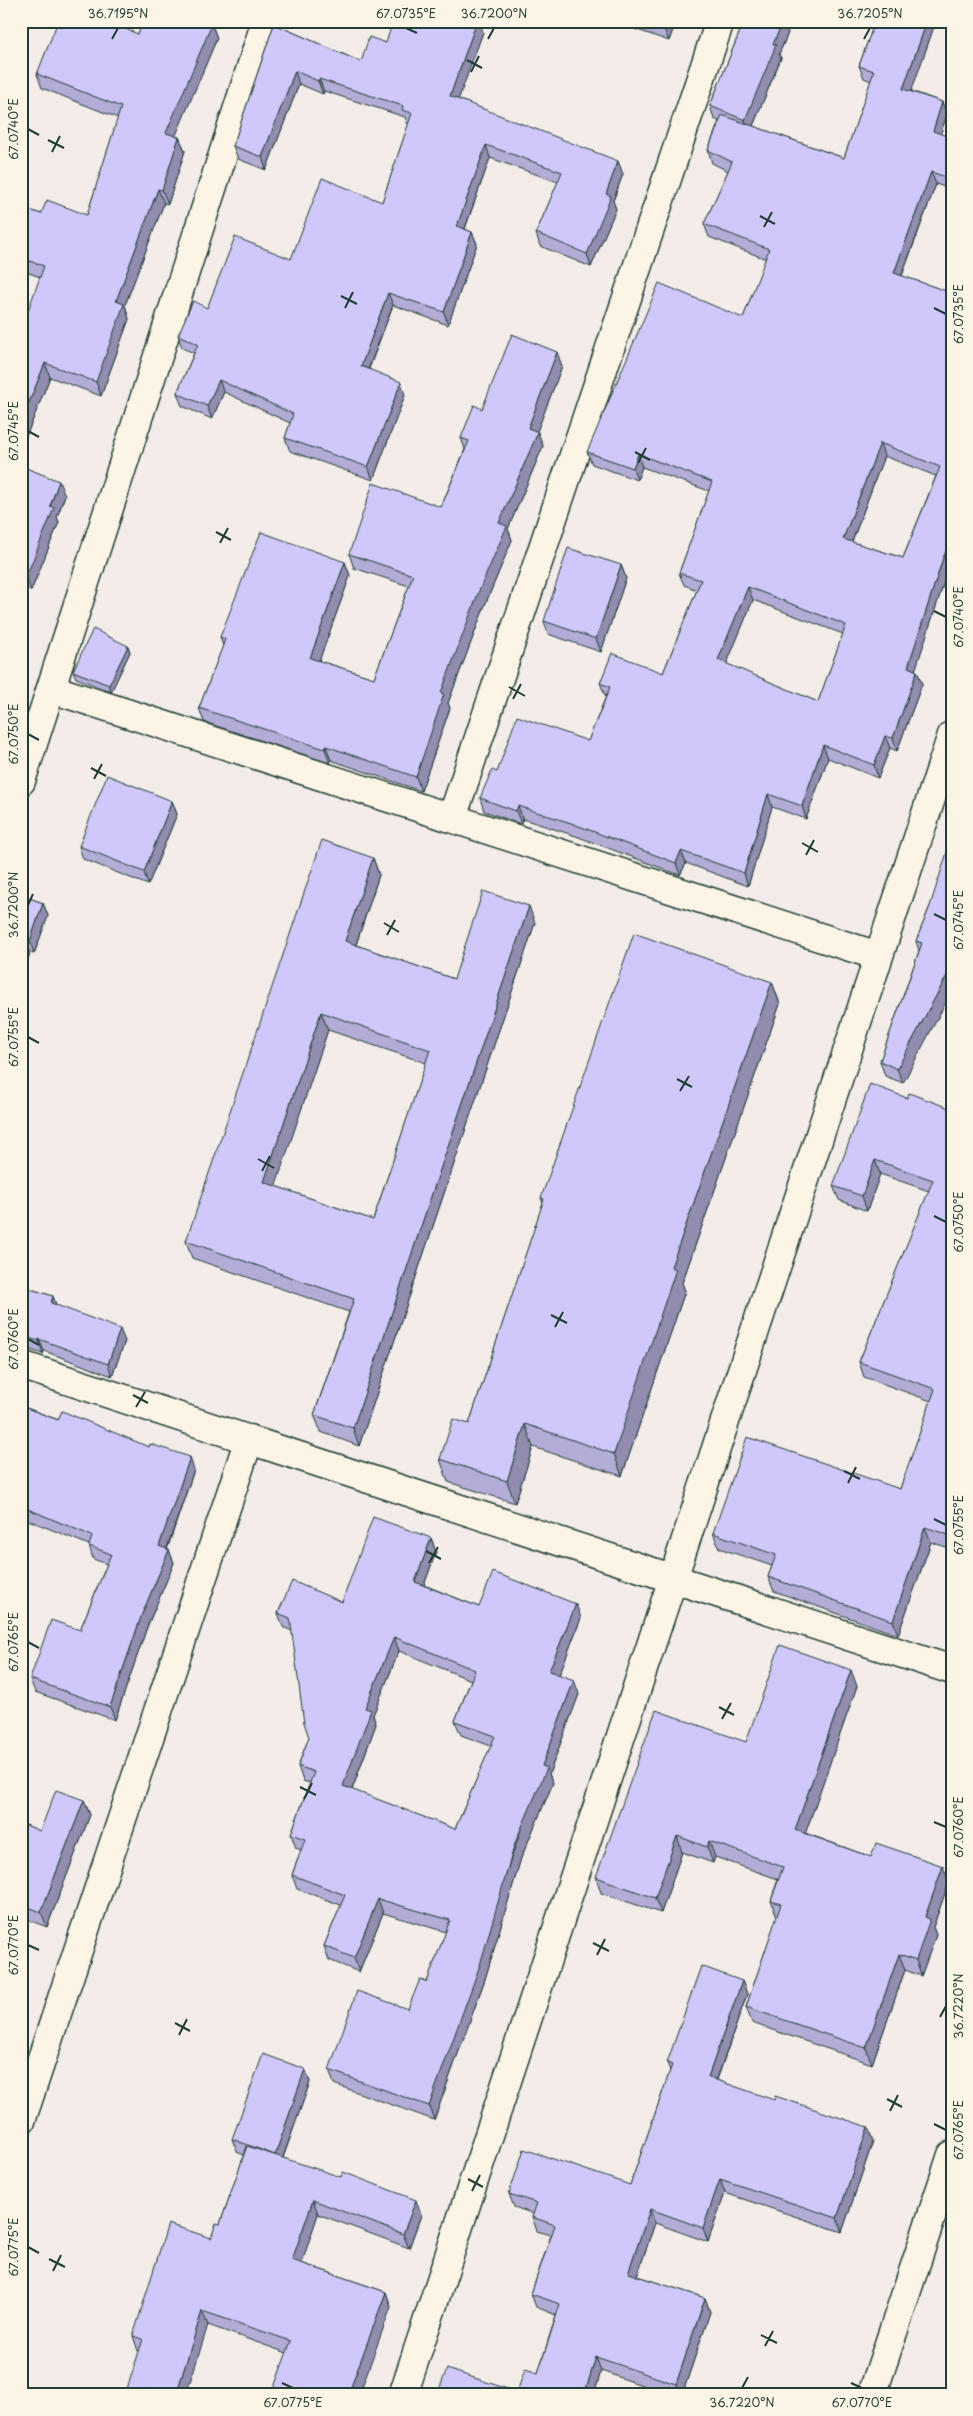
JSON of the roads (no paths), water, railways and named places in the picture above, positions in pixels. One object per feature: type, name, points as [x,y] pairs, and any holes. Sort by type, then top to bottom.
[{"type":"street","points":[[21,780],[52,689],[266,21]]},
{"type":"street","points":[[452,818],[720,21]]},
{"type":"street","points":[[52,689],[878,956]]},
{"type":"street","points":[[402,2395],[952,735]]},
{"type":"street","points":[[21,1365],[952,1670]]},
{"type":"street","points":[[21,2121],[248,1439]]},
{"type":"street","points":[[872,2395],[952,2156]]}]
